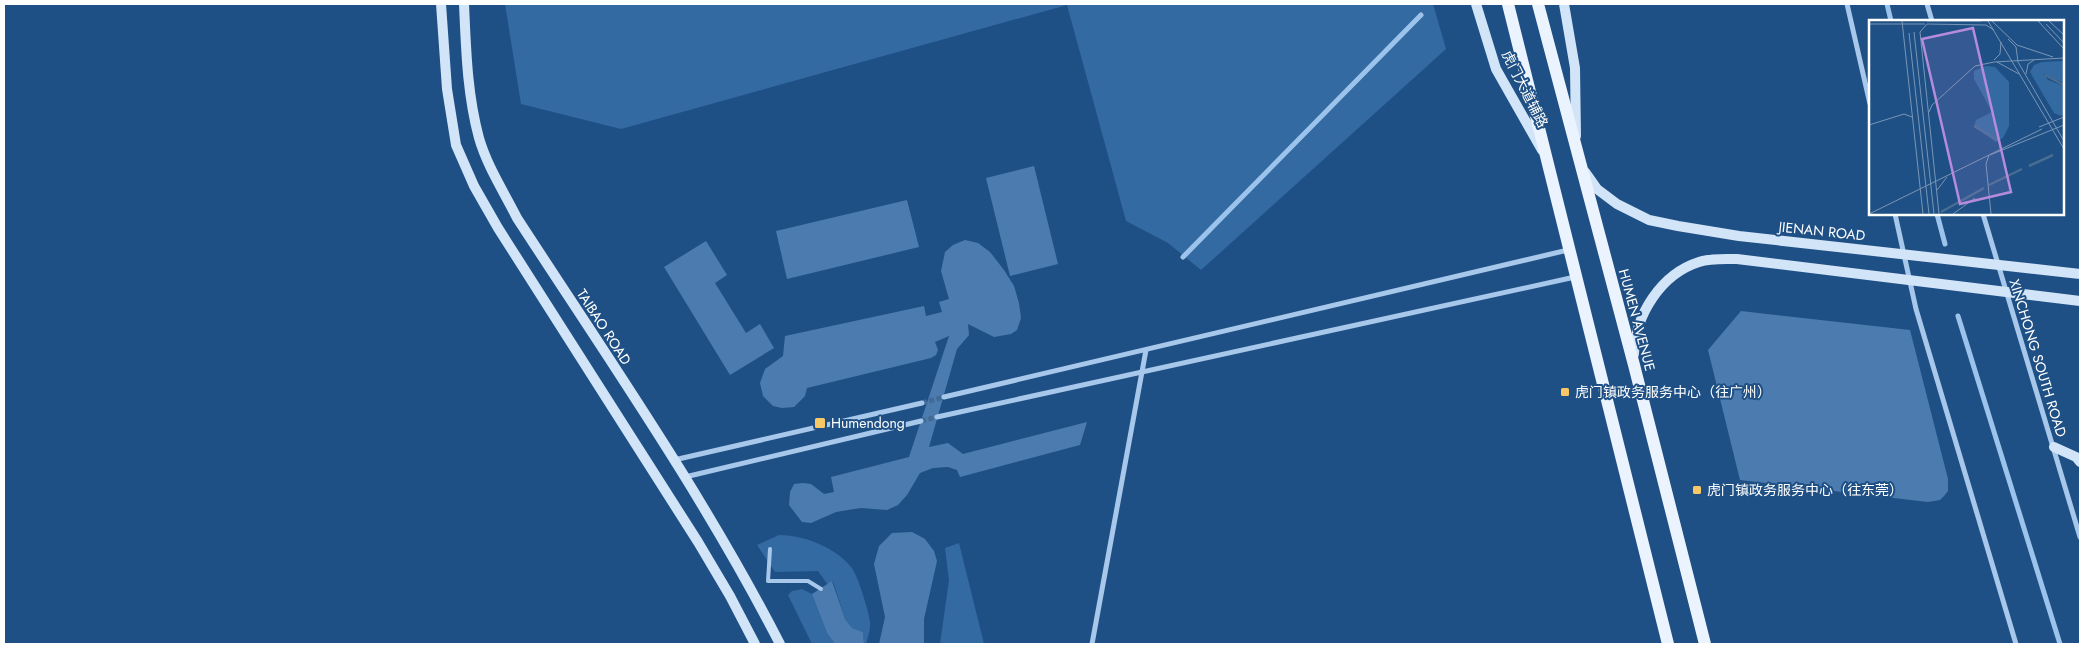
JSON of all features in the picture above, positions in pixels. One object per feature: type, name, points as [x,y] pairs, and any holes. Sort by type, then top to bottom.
[{"type":"main road","points":[[441,4],[447,89],[456,145],[474,186],[498,228],[698,542],[730,596],[755,644]]},
{"type":"main road","name":"TAIBAO ROAD","points":[[464,4],[469,86],[479,139],[496,179],[517,218],[673,460],[747,580],[780,644]]},
{"type":"main road","name":"虎门大道辅路","points":[[1476,4],[1496,69],[1545,156]]},
{"type":"main road","points":[[1508,4],[1668,644]]},
{"type":"main road","name":"HUMEN AVENUE","points":[[1538,4],[1634,365],[1705,644]]},
{"type":"main road","points":[[1564,4],[1575,68],[1577,150]]},
{"type":"main road","name":"JIENAN ROAD","points":[[1582,168],[1597,189],[1617,204],[1649,220],[1740,236],[2080,274]]},
{"type":"main road","points":[[1634,365],[1634,340],[1643,316],[1658,290],[1678,270],[1701,261],[1737,259],[2080,301]]},
{"type":"main road","points":[[2054,448],[2076,457],[2080,462]]},
{"type":"street","points":[[1847,4],[1869,100]]},
{"type":"street","points":[[1927,4],[1932,20]]},
{"type":"street","points":[[1895,215],[1916,309],[2016,644]]},
{"type":"street","name":"XINCHONG SOUTH ROAD","points":[[1984,215],[2080,537]]},
{"type":"street","points":[[944,397],[1568,250]]},
{"type":"street","points":[[937,417],[1576,277]]},
{"type":"street","points":[[1092,644],[1146,350]]},
{"type":"street","points":[[673,460],[922,402]]},
{"type":"street","points":[[684,478],[921,421]]},
{"type":"lane","points":[[770,549],[768,581],[808,581],[821,589]]},
{"type":"shaded area","points":[[505,4],[1433,4],[1446,49],[1201,270],[1168,243],[1126,221],[1067,5],[621,129],[521,104]]},
{"type":"shaded area","points":[[779,535],[798,537],[828,548],[851,567],[860,585],[870,621],[870,630],[866,644],[864,644],[863,632],[852,628],[845,619],[833,581],[828,585],[818,571],[775,572],[757,545]]},
{"type":"shaded area","points":[[959,543],[984,644],[940,644],[949,580],[945,548]]},
{"type":"shaded area","points":[[802,589],[812,594],[827,633],[835,644],[812,644],[788,595],[792,591]]},
{"type":"building","points":[[1034,166],[1058,264],[1010,276],[986,178]]},
{"type":"building","points":[[907,200],[919,247],[787,279],[776,231]]},
{"type":"building","points":[[965,240],[978,243],[990,252],[1004,270],[1014,286],[1021,318],[1017,330],[1011,334],[994,337],[968,324],[969,335],[957,349],[929,447],[948,443],[963,454],[1087,422],[1080,445],[960,477],[957,470],[948,467],[933,468],[920,473],[907,495],[898,505],[887,510],[861,508],[836,512],[811,523],[802,522],[789,505],[790,492],[794,484],[811,484],[824,494],[834,492],[831,477],[909,457],[949,336],[935,342],[938,350],[936,355],[931,358],[807,388],[805,396],[794,407],[782,408],[773,406],[763,396],[760,383],[765,369],[783,356],[785,336],[924,306],[926,316],[942,312],[939,302],[949,299],[941,271],[945,252],[953,245]]},
{"type":"building","points":[[706,241],[727,275],[715,283],[746,333],[760,324],[774,348],[730,375],[664,267]]},
{"type":"building","points":[[1741,311],[1910,330],[1948,479],[1948,491],[1944,496],[1940,500],[1928,502],[1740,480],[1708,350]]},
{"type":"building","points":[[912,532],[925,539],[934,551],[937,561],[924,619],[924,644],[879,644],[885,617],[874,564],[879,546],[892,533]]},
{"type":"building","points":[[832,581],[845,619],[852,628],[863,632],[864,644],[835,644],[827,633],[812,594]]},
{"type":"waterway","points":[[1887,4],[1891,20]]},
{"type":"waterway","points":[[1183,257],[1421,15]]},
{"type":"waterway","points":[[1937,215],[1945,244]]},
{"type":"waterway","points":[[1958,316],[2060,644]]},
{"type":"tunnel","points":[[922,403],[944,397]]},
{"type":"tunnel","points":[[921,421],[937,417]]},
{"type":"place","name":"虎门镇政务服务中心（往广州）","points":[[1565,392]]},
{"type":"place","name":"Humendong","points":[[820,423]]},
{"type":"place","name":"虎门镇政务服务中心（往东莞）","points":[[1697,490]]}]
